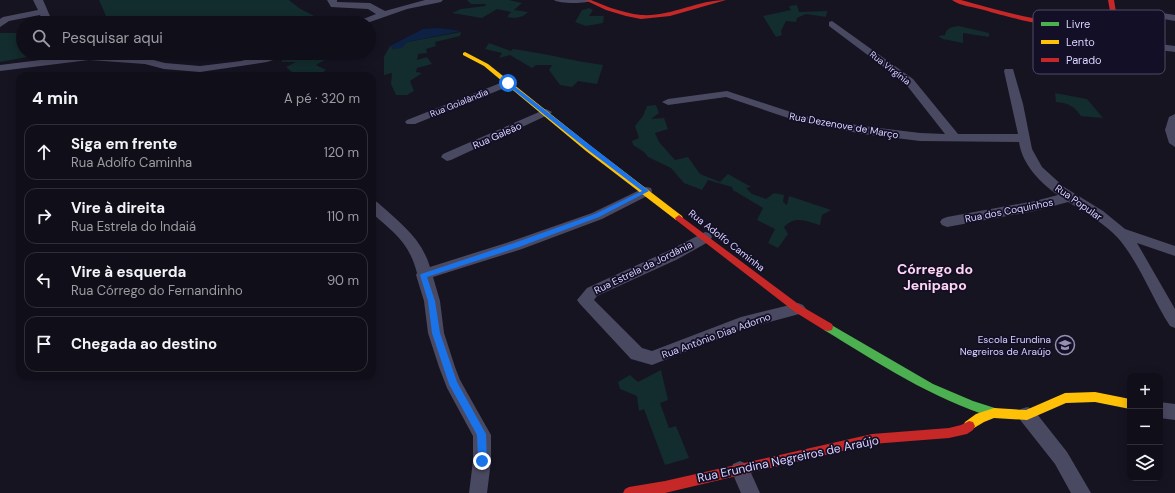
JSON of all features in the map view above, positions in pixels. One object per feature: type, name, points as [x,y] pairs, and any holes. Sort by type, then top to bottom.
[{"type":"street","points":[[38,0],[44,16]]},
{"type":"street","points":[[332,0],[334,5],[370,6],[382,13]]},
{"type":"street","points":[[375,16],[438,0]]},
{"type":"street","points":[[559,0],[588,0],[620,13],[641,18],[649,18],[722,0]]},
{"type":"street","points":[[955,0],[1033,19]]},
{"type":"street","points":[[1110,0],[1113,10]]},
{"type":"street","points":[[21,16],[42,12]]},
{"type":"street","points":[[1165,16],[1175,18]]},
{"type":"street","points":[[0,24],[6,19],[16,17]]},
{"type":"street","name":"Rua Virgínia","points":[[832,24],[909,81],[955,138]]},
{"type":"street","points":[[1165,48],[1175,49]]},
{"type":"street","name":"Rua Adolfo Caminha","points":[[465,54],[486,65],[590,149],[798,309],[948,396],[975,408],[994,414]]},
{"type":"street","points":[[0,68],[49,60]]},
{"type":"street","points":[[136,60],[164,66],[200,69],[247,63],[258,60]]},
{"type":"street","name":"Rua Popular","points":[[1009,71],[1015,89],[1028,157],[1046,179],[1069,197],[1121,232],[1134,248],[1146,267],[1163,303],[1175,322]]},
{"type":"street","name":"Rua Goialândia","points":[[410,122],[508,83]]},
{"type":"street","name":"Rua Dezenove de Março","points":[[668,102],[727,94],[801,119],[863,130],[920,137],[1024,138]]},
{"type":"street","name":"Rua Galeão","points":[[447,157],[546,112]]},
{"type":"street","points":[[1175,117],[1170,128],[1171,135],[1175,143]]},
{"type":"street","points":[[423,275],[517,245],[597,216],[646,191]]},
{"type":"street","name":"Rua dos Coquinhos","points":[[947,222],[1036,206],[1069,197]]},
{"type":"street","points":[[376,209],[411,241],[420,258],[423,275],[432,301],[436,333],[453,384],[482,434],[482,461],[478,493]]},
{"type":"street","points":[[1121,232],[1175,251]]},
{"type":"street","name":"Rua Estrela da Jordânia","points":[[585,300],[592,292],[673,255],[705,237]]},
{"type":"street","name":"Rua Antônio Dias Adorno","points":[[585,300],[637,354],[652,358],[741,323],[798,309]]},
{"type":"street","name":"Rua Erundina Negreiros de Araújo","points":[[629,493],[740,470],[872,439],[949,433],[963,430],[980,418],[994,414],[1027,415],[1065,398],[1095,397],[1127,403]]},
{"type":"street","points":[[1163,410],[1175,412]]},
{"type":"street","points":[[1027,415],[1061,458],[1082,493]]},
{"type":"street","points":[[740,470],[751,493]]},
{"type":"green space","points":[[99,0],[289,0],[299,8],[314,16],[106,16]]},
{"type":"green space","points":[[467,0],[509,0],[522,3],[514,10],[528,12],[523,16],[515,18],[507,17],[511,12],[497,9],[482,18],[452,13],[461,9],[485,6],[486,4],[471,4]]},
{"type":"green space","points":[[797,5],[799,12],[827,11],[826,17],[806,14],[797,18],[796,22],[786,21],[781,31],[782,35],[776,37],[763,16],[791,10],[789,6]]},
{"type":"green space","points":[[589,8],[593,10],[589,16],[604,16],[603,23],[586,26],[575,22],[582,10]]},
{"type":"green space","points":[[959,26],[989,33],[989,37],[963,33],[963,43],[943,39],[938,36],[945,35],[947,30],[950,28]]},
{"type":"green space","points":[[461,32],[460,36],[435,42],[436,46],[426,49],[427,53],[418,54],[417,60],[427,57],[432,64],[417,68],[416,72],[422,73],[410,81],[414,91],[407,95],[396,95],[391,84],[392,73],[384,75],[384,57],[390,46],[394,49],[407,42]]},
{"type":"green space","points":[[0,33],[16,33],[16,59],[0,62]]},
{"type":"green space","points":[[489,43],[511,51],[513,49],[603,65],[597,84],[578,81],[572,87],[560,85],[549,70],[552,65],[536,65],[532,68],[510,55],[499,58],[502,53],[485,49]]},
{"type":"green space","points":[[282,60],[325,60],[316,65],[326,70],[323,72],[292,72],[286,67],[296,62],[282,62]]},
{"type":"green space","points":[[1055,93],[1087,99],[1103,118],[1081,116],[1071,106],[1056,102]]},
{"type":"green space","points":[[656,105],[659,113],[651,119],[664,118],[668,129],[655,133],[659,142],[675,160],[688,157],[700,174],[720,182],[728,174],[751,187],[746,188],[752,194],[766,199],[774,193],[784,195],[783,202],[787,205],[789,196],[831,210],[822,215],[820,225],[801,220],[788,223],[784,227],[788,234],[778,248],[768,243],[775,229],[757,220],[763,208],[733,190],[732,187],[708,180],[702,190],[684,183],[671,168],[648,157],[644,152],[633,145],[632,141],[639,138],[635,126],[643,116],[647,106]]},
{"type":"green space","points":[[661,370],[668,400],[660,403],[669,428],[676,426],[689,458],[665,465],[644,409],[639,411],[637,396],[620,389],[618,382],[630,375],[638,382]]},
{"type":"water","points":[[438,28],[461,31],[407,42],[402,48],[394,49],[390,46],[423,29]]},
{"type":"traffic: fast","points":[[828,327],[908,376],[929,387],[972,406],[994,413]]},
{"type":"traffic: slow","points":[[465,54],[486,65],[589,149],[679,218]]},
{"type":"traffic: slow","points":[[969,426],[980,418],[994,413],[1027,415],[1065,398],[1095,397],[1127,403]]},
{"type":"traffic: jam","points":[[588,0],[608,9],[641,17],[670,14],[723,0]]},
{"type":"traffic: jam","points":[[955,0],[1008,15],[1033,20]]},
{"type":"traffic: jam","points":[[1111,0],[1113,10]]},
{"type":"traffic: jam","points":[[679,218],[798,309],[828,327]]},
{"type":"traffic: jam","points":[[629,493],[665,487],[872,439],[949,433],[963,430],[969,426]]},
{"type":"place","name":"Escola Erundina Negreiros de Araújo","points":[[1065,345]]},
{"type":"district","name":"Córrego do Jenipapo","points":[[935,278]]},
{"type":"route","points":[[482,461],[482,434],[453,384],[436,333],[432,301],[423,275],[517,245],[597,216],[646,191],[590,149],[546,112],[508,83]]}]
